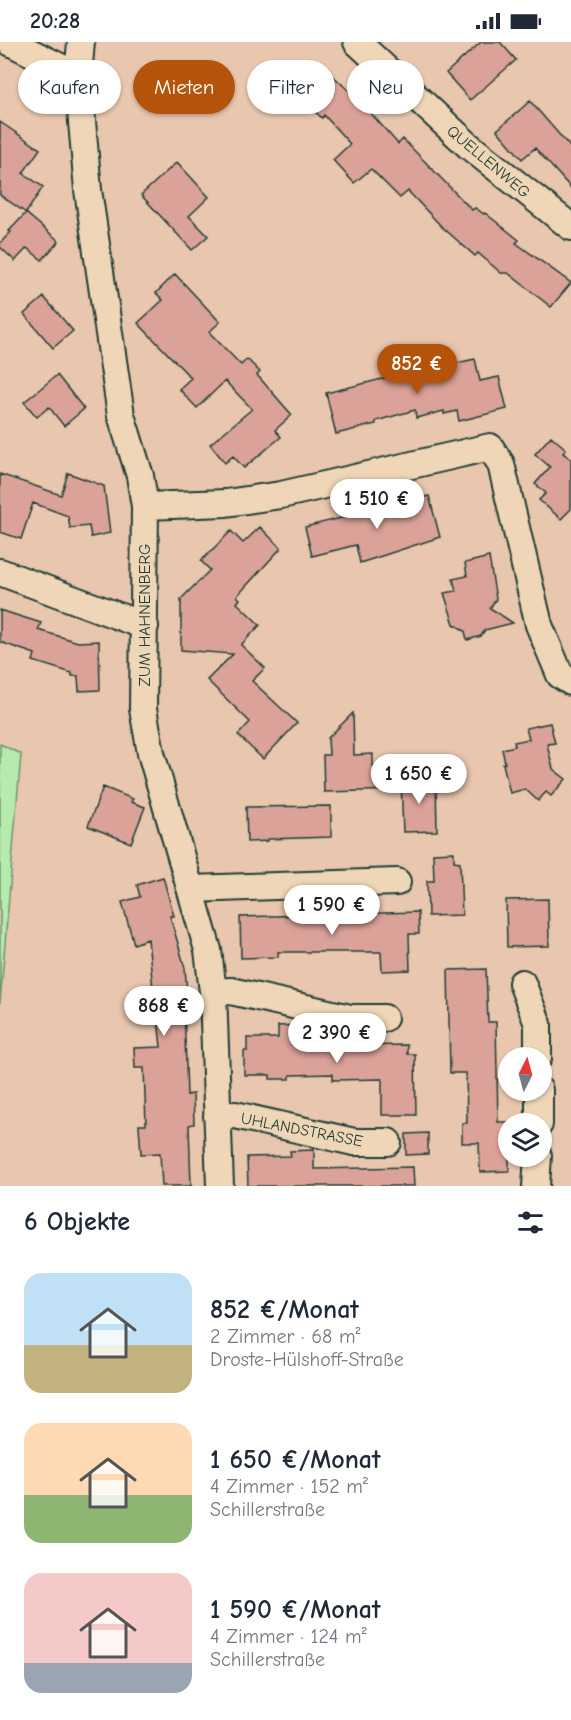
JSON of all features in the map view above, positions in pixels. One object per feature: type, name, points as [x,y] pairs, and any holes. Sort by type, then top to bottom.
[{"type":"street","points":[[10,42],[46,60]]},
{"type":"street","name":"ZUM HAHNENBERG","points":[[79,60],[81,42]]},
{"type":"street","name":"QUELLENWEG","points":[[357,42],[469,146],[571,227]]},
{"type":"street","name":"ZUM HAHNENBERG","points":[[81,114],[88,190],[121,415],[140,476],[145,506],[143,709],[151,753],[208,950],[213,992],[220,1186]]},
{"type":"street","points":[[145,506],[226,503],[281,495],[490,447],[501,464],[539,625],[561,675],[571,682]]},
{"type":"street","points":[[0,572],[145,626]]},
{"type":"street","points":[[190,889],[397,882]]},
{"type":"street","points":[[522,983],[538,1024],[538,1047]]},
{"type":"street","points":[[213,992],[231,991],[350,1018],[384,1018]]},
{"type":"street","name":"UHLANDSTRASSE","points":[[217,1116],[235,1115],[354,1142],[388,1142]]},
{"type":"street","points":[[536,1186],[537,1167]]},
{"type":"green space","points":[[0,744],[21,754],[0,1003]]},
{"type":"building","points":[[481,42],[500,42],[516,60],[470,100],[446,73]]},
{"type":"building","points":[[335,78],[347,89],[347,114],[372,114],[398,144],[403,139],[472,210],[475,208],[485,213],[519,240],[516,243],[571,283],[551,307],[508,273],[501,273],[478,253],[475,256],[441,226],[408,191],[400,198],[371,169],[354,183],[333,160],[350,144],[324,115],[322,118],[318,114],[335,114]]},
{"type":"building","points":[[530,101],[571,148],[571,188],[535,148],[522,159],[497,130]]},
{"type":"building","points":[[0,122],[40,149],[23,173],[43,187],[26,213],[0,195]]},
{"type":"building","points":[[177,162],[209,197],[189,216],[208,236],[192,250],[141,195]]},
{"type":"building","points":[[26,213],[59,241],[42,260],[27,248],[15,261],[0,247],[0,243],[11,232],[9,231]]},
{"type":"building","points":[[175,274],[220,322],[209,332],[241,365],[247,359],[260,372],[257,375],[292,415],[275,430],[281,437],[244,468],[233,456],[225,463],[210,444],[252,409],[225,381],[197,408],[179,389],[191,378],[138,323],[163,300],[156,293]]},
{"type":"building","points":[[44,297],[73,331],[53,348],[24,314]]},
{"type":"building","points":[[475,359],[480,381],[499,377],[507,409],[459,421],[457,411],[444,414],[444,411],[416,418],[415,410],[376,421],[376,424],[336,434],[326,393],[390,377],[387,367],[416,360],[417,367],[433,363],[435,368]]},
{"type":"building","points":[[57,375],[84,409],[64,426],[49,407],[37,417],[24,402]]},
{"type":"building","points":[[551,436],[566,449],[563,453],[571,459],[571,509],[561,519],[539,500],[546,493],[535,484],[550,467],[535,454]]},
{"type":"building","points":[[68,473],[104,486],[110,533],[91,537],[89,526],[70,528],[68,516],[33,503],[21,539],[0,532],[0,474],[61,495]]},
{"type":"building","points":[[429,496],[440,537],[360,563],[356,545],[312,556],[305,527],[365,512],[365,509]]},
{"type":"building","points":[[260,527],[281,548],[237,596],[240,599],[237,603],[260,625],[241,645],[265,668],[252,681],[297,723],[263,759],[238,735],[250,722],[207,680],[233,654],[181,650],[181,599],[210,570],[201,561],[231,531],[243,543]]},
{"type":"building","points":[[489,557],[496,599],[490,608],[513,623],[485,630],[481,636],[467,640],[465,631],[454,624],[444,593],[456,591],[453,579],[467,576],[465,563]]},
{"type":"building","points":[[0,610],[41,623],[38,630],[78,642],[99,641],[100,690],[79,691],[78,676],[72,676],[72,673],[33,661],[35,654],[0,642]]},
{"type":"building","points":[[353,713],[354,755],[373,754],[373,766],[400,766],[401,790],[324,792],[323,755],[329,755],[328,738]]},
{"type":"building","points":[[550,723],[555,743],[547,744],[553,769],[566,779],[551,796],[546,792],[538,801],[525,789],[510,793],[502,749],[515,746],[514,742],[529,739],[526,728]]},
{"type":"building","points":[[436,779],[437,831],[403,832],[401,780]]},
{"type":"building","points":[[103,787],[133,799],[131,802],[145,807],[131,843],[88,826]]},
{"type":"building","points":[[331,806],[331,837],[247,842],[246,807]]},
{"type":"building","points":[[454,852],[454,861],[460,862],[462,915],[428,916],[427,881],[434,881],[433,853]]},
{"type":"building","points":[[163,877],[174,916],[170,916],[185,968],[188,1006],[184,1006],[187,1095],[193,1094],[194,1124],[189,1125],[191,1186],[162,1186],[160,1153],[141,1154],[139,1125],[146,1125],[144,1068],[135,1068],[134,1048],[161,1047],[148,939],[134,944],[122,902],[140,897],[137,885]]},
{"type":"building","points":[[548,899],[549,946],[507,947],[506,900]]},
{"type":"building","points":[[418,912],[419,934],[409,934],[410,970],[382,971],[381,952],[278,952],[278,957],[241,958],[240,917]]},
{"type":"building","points":[[486,969],[488,1022],[496,1022],[498,1167],[509,1167],[509,1171],[480,1172],[479,1143],[462,1143],[462,1123],[467,1123],[466,1073],[450,1073],[448,970]]},
{"type":"building","points":[[299,1025],[300,1039],[350,1039],[350,1046],[407,1045],[407,1054],[415,1054],[416,1115],[382,1115],[382,1079],[333,1080],[333,1074],[290,1075],[290,1079],[270,1079],[270,1075],[244,1075],[244,1051],[247,1051],[247,1038],[278,1038],[278,1026]]},
{"type":"building","points":[[428,1133],[428,1154],[406,1155],[406,1134]]},
{"type":"building","points":[[314,1150],[314,1169],[413,1167],[414,1186],[248,1186],[247,1157],[291,1156],[290,1151]]}]
